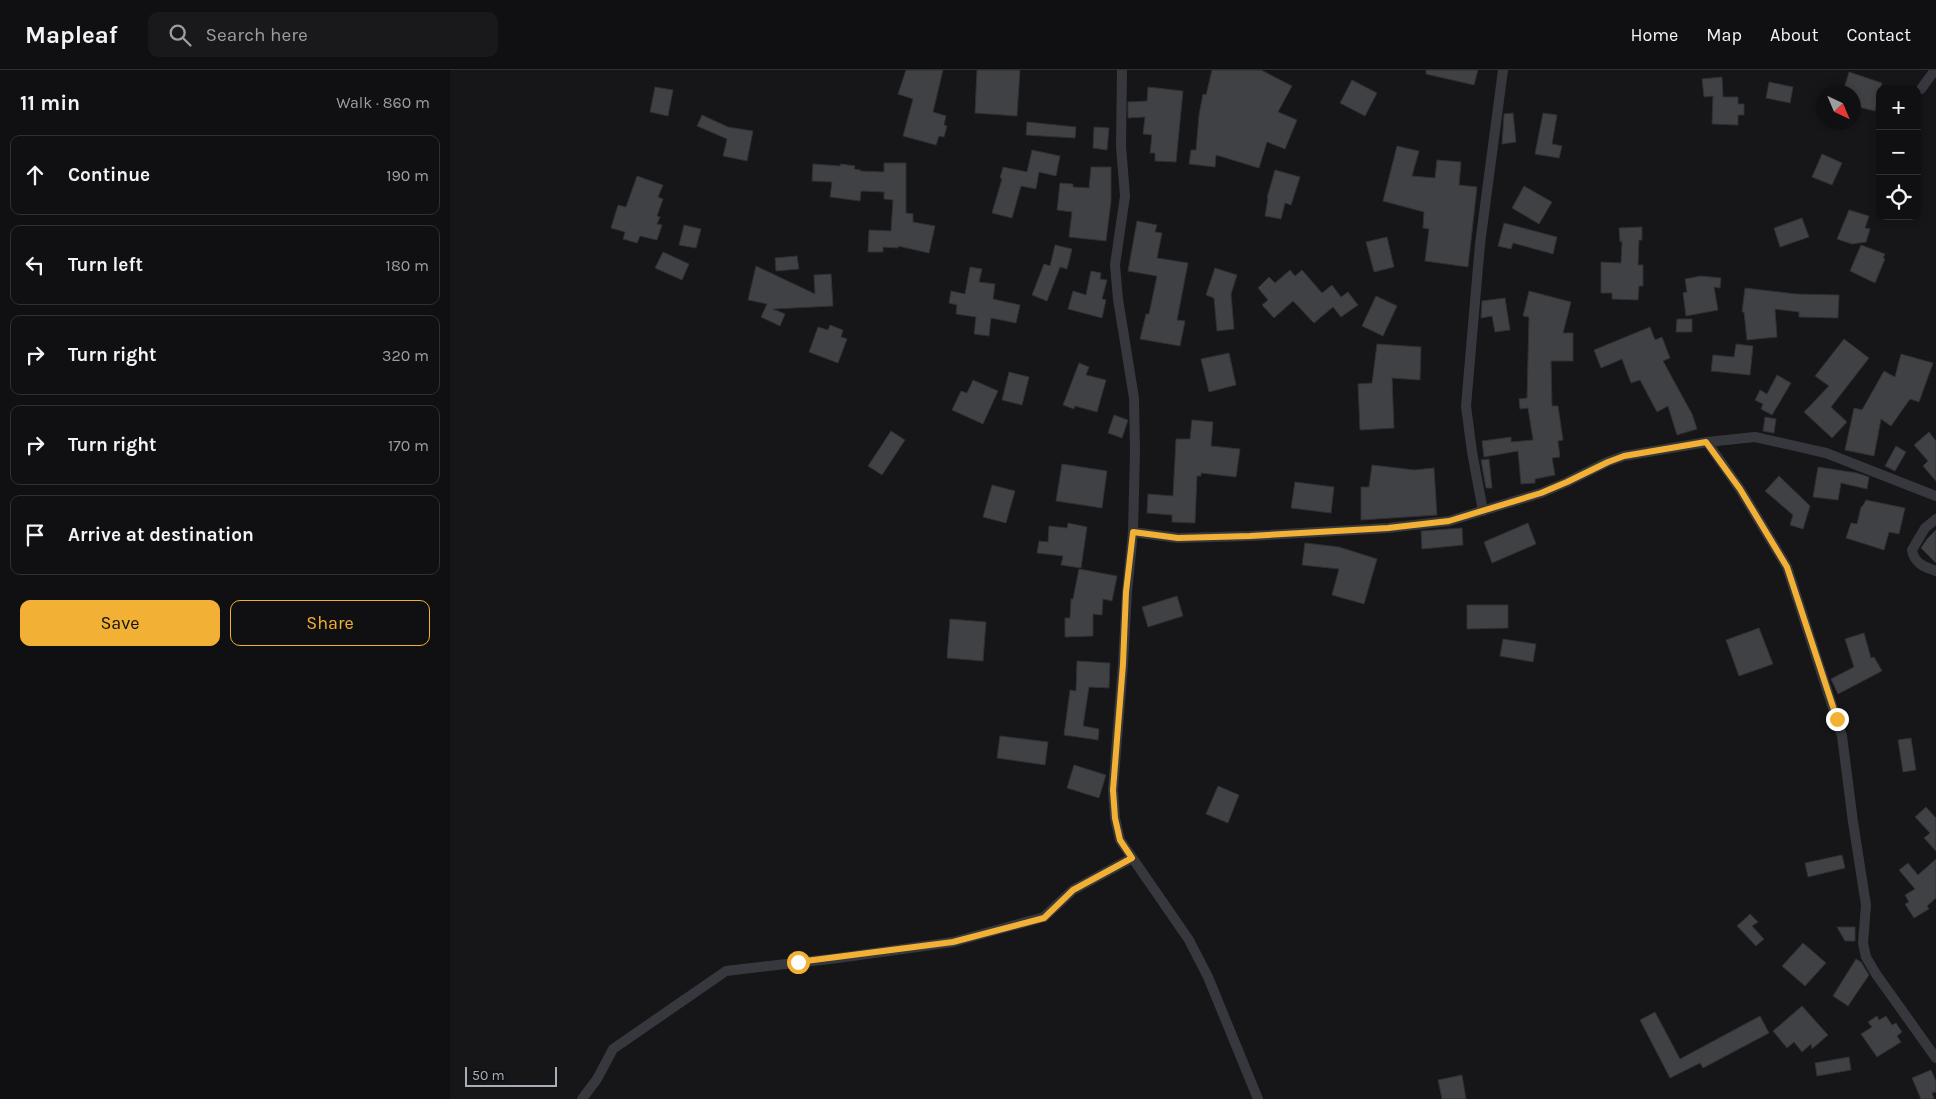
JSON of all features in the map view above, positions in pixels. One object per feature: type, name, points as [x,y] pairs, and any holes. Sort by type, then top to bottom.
[{"type":"street","points":[[1122,70],[1121,146],[1125,196],[1115,265],[1118,299],[1134,398],[1135,451],[1133,532],[1126,592],[1123,664],[1113,790],[1115,818],[1120,840],[1189,940],[1208,977],[1258,1099]]},
{"type":"street","points":[[1484,511],[1472,452],[1466,406],[1480,244],[1503,70]]},
{"type":"street","points":[[1921,89],[1935,70]]},
{"type":"street","points":[[1133,532],[1178,538],[1250,536],[1388,528],[1449,521],[1541,493],[1624,456],[1706,442],[1755,437],[1826,453],[1936,496]]},
{"type":"street","points":[[1706,442],[1740,489],[1787,567],[1842,736],[1866,905],[1863,943],[1866,957],[1936,1058]]},
{"type":"street","points":[[1936,519],[1925,528],[1912,550],[1913,557],[1922,566],[1936,571]]},
{"type":"street","points":[[582,1099],[597,1079],[612,1049],[726,971],[953,942],[1044,918],[1073,890],[1132,858]]},
{"type":"building","points":[[906,70],[943,70],[933,112],[946,116],[944,125],[947,126],[944,137],[939,136],[936,145],[903,136],[913,99],[898,94]]},
{"type":"building","points":[[977,70],[1020,70],[1017,116],[975,113]]},
{"type":"building","points":[[1212,70],[1261,70],[1292,86],[1278,112],[1297,120],[1285,149],[1267,142],[1259,168],[1216,155],[1215,167],[1189,164],[1191,150],[1196,150],[1203,94],[1206,95]]},
{"type":"building","points":[[1426,70],[1478,70],[1474,85],[1426,74]]},
{"type":"building","points":[[1849,72],[1882,83],[1881,85],[1876,85],[1875,111],[1861,108],[1861,85],[1845,85]]},
{"type":"building","points":[[1722,77],[1723,97],[1738,97],[1738,104],[1744,104],[1744,115],[1738,115],[1738,125],[1712,124],[1713,96],[1704,97],[1702,79]]},
{"type":"building","points":[[1352,80],[1377,93],[1365,116],[1340,103]]},
{"type":"building","points":[[1769,82],[1793,87],[1790,103],[1766,98]]},
{"type":"building","points":[[655,87],[673,90],[668,116],[650,112]]},
{"type":"building","points":[[1148,87],[1183,91],[1176,162],[1155,161],[1155,153],[1150,153],[1152,135],[1143,134],[1145,117],[1128,118],[1128,102],[1147,101]]},
{"type":"building","points":[[1513,113],[1516,142],[1502,144],[1504,114]]},
{"type":"building","points":[[1543,113],[1557,115],[1552,144],[1562,146],[1559,158],[1535,154]]},
{"type":"building","points":[[702,115],[728,127],[753,131],[747,161],[723,156],[727,139],[697,126]]},
{"type":"building","points":[[1027,122],[1076,127],[1075,138],[1026,135]]},
{"type":"building","points":[[1094,127],[1109,128],[1107,150],[1093,148]]},
{"type":"building","points":[[1397,146],[1419,151],[1412,176],[1435,178],[1437,160],[1461,162],[1459,185],[1477,187],[1468,267],[1425,261],[1429,229],[1423,228],[1424,212],[1383,201]]},
{"type":"building","points":[[1032,150],[1060,156],[1056,176],[1039,172],[1036,189],[1021,186],[1012,218],[992,213],[1002,179],[1000,178],[1003,167],[1027,172]]},
{"type":"building","points":[[1822,154],[1842,163],[1832,185],[1812,177]]},
{"type":"building","points":[[884,163],[906,163],[906,213],[913,214],[913,222],[935,226],[929,253],[898,246],[898,248],[883,247],[883,252],[868,252],[869,230],[891,231],[893,200],[884,199],[884,192],[861,191],[860,201],[830,197],[832,182],[812,181],[813,164],[840,166],[841,164],[855,166],[854,169],[860,171],[884,172]]},
{"type":"building","points":[[1091,167],[1111,167],[1111,201],[1106,241],[1069,237],[1072,212],[1057,210],[1060,183],[1073,184],[1073,187],[1089,188]]},
{"type":"building","points":[[1275,170],[1300,177],[1291,205],[1285,203],[1281,219],[1265,216],[1267,198]]},
{"type":"building","points":[[637,176],[663,185],[658,197],[663,199],[657,216],[660,217],[657,224],[662,225],[657,240],[640,236],[637,243],[623,239],[625,232],[611,228],[618,205],[626,207]]},
{"type":"building","points":[[1524,186],[1552,202],[1539,224],[1512,208]]},
{"type":"building","points":[[1849,210],[1869,216],[1865,228],[1870,229],[1866,242],[1852,244],[1837,239]]},
{"type":"building","points":[[1802,218],[1809,237],[1780,247],[1774,228]]},
{"type":"building","points":[[1137,221],[1157,225],[1155,232],[1162,233],[1157,258],[1188,263],[1177,320],[1185,321],[1180,346],[1140,339],[1146,314],[1149,314],[1157,276],[1128,271]]},
{"type":"building","points":[[1504,223],[1557,237],[1553,254],[1513,243],[1511,249],[1498,246]]},
{"type":"building","points":[[684,225],[701,229],[696,248],[679,245]]},
{"type":"building","points":[[1642,227],[1642,240],[1639,240],[1638,265],[1643,265],[1643,286],[1639,286],[1638,300],[1612,299],[1612,293],[1601,293],[1601,262],[1621,263],[1622,241],[1620,242],[1619,228]]},
{"type":"building","points":[[1387,237],[1394,267],[1374,272],[1366,242]]},
{"type":"building","points":[[1055,245],[1072,249],[1067,269],[1060,267],[1047,301],[1032,295],[1044,264],[1050,266]]},
{"type":"building","points":[[1861,245],[1885,254],[1883,258],[1885,259],[1875,283],[1850,271]]},
{"type":"building","points":[[663,252],[689,264],[682,280],[655,268]]},
{"type":"building","points":[[797,256],[799,269],[776,271],[775,258]]},
{"type":"building","points":[[756,266],[815,294],[814,275],[831,274],[833,306],[773,309],[785,314],[780,326],[761,317],[767,304],[748,300]]},
{"type":"building","points":[[970,267],[982,269],[979,282],[995,284],[993,299],[1020,305],[1016,323],[991,318],[989,336],[974,334],[976,317],[956,314],[957,305],[949,303],[951,291],[965,294]]},
{"type":"building","points":[[1215,268],[1237,275],[1231,294],[1234,329],[1217,331],[1214,298],[1206,295]]},
{"type":"building","points":[[1290,270],[1295,276],[1302,270],[1322,293],[1332,285],[1341,297],[1348,292],[1358,305],[1341,317],[1333,307],[1314,323],[1293,301],[1274,318],[1262,305],[1268,300],[1258,288],[1269,277],[1275,283]]},
{"type":"building","points":[[1091,271],[1101,273],[1100,279],[1107,280],[1102,299],[1106,300],[1102,318],[1068,309],[1073,291],[1086,295]]},
{"type":"building","points":[[1701,276],[1721,278],[1720,288],[1714,287],[1718,310],[1686,316],[1683,293],[1687,292],[1685,279]]},
{"type":"building","points":[[1745,288],[1796,294],[1839,295],[1838,318],[1799,317],[1799,312],[1775,309],[1777,337],[1747,340],[1744,312],[1742,312]]},
{"type":"building","points":[[1529,291],[1571,302],[1563,333],[1573,333],[1573,361],[1551,361],[1552,406],[1558,406],[1563,440],[1558,441],[1560,457],[1552,458],[1555,475],[1535,479],[1535,483],[1521,484],[1518,451],[1484,457],[1482,441],[1511,437],[1511,442],[1533,440],[1528,408],[1520,409],[1519,399],[1527,398],[1529,317],[1523,316]]},
{"type":"building","points":[[1376,296],[1397,306],[1383,336],[1362,326]]},
{"type":"building","points":[[1505,298],[1510,330],[1495,332],[1492,316],[1481,318],[1482,301]]},
{"type":"building","points":[[1677,319],[1692,319],[1692,332],[1676,332]]},
{"type":"building","points":[[830,325],[843,330],[841,337],[847,339],[838,363],[809,352],[818,327],[828,330]]},
{"type":"building","points":[[1650,327],[1655,340],[1662,337],[1670,358],[1663,361],[1692,414],[1697,429],[1677,435],[1668,406],[1657,412],[1640,380],[1631,383],[1622,359],[1601,368],[1594,350]]},
{"type":"building","points":[[1844,339],[1869,358],[1831,407],[1847,422],[1832,438],[1804,412],[1829,386],[1815,376]]},
{"type":"building","points":[[1377,344],[1421,347],[1420,380],[1392,378],[1394,428],[1360,430],[1358,384],[1372,383]]},
{"type":"building","points":[[1736,344],[1753,346],[1750,375],[1711,371],[1713,355],[1734,357]]},
{"type":"building","points":[[1229,353],[1236,385],[1209,392],[1201,359]]},
{"type":"building","points":[[1901,354],[1933,363],[1919,402],[1910,399],[1891,426],[1881,419],[1874,456],[1845,450],[1854,408],[1862,410],[1884,371],[1895,377]]},
{"type":"building","points":[[1079,363],[1089,367],[1086,375],[1106,380],[1097,412],[1075,406],[1074,409],[1063,405]]},
{"type":"building","points":[[1009,372],[1029,377],[1022,405],[1002,400]]},
{"type":"building","points":[[1777,375],[1791,383],[1772,415],[1761,409],[1763,404],[1755,400],[1760,390],[1767,394]]},
{"type":"building","points":[[973,380],[998,391],[983,424],[952,410],[961,391],[967,393]]},
{"type":"building","points":[[1114,415],[1128,420],[1122,438],[1108,433]]},
{"type":"building","points":[[1765,417],[1776,419],[1774,433],[1763,431]]},
{"type":"building","points":[[1192,420],[1213,422],[1211,446],[1240,449],[1236,477],[1201,473],[1201,476],[1197,476],[1195,523],[1172,522],[1172,515],[1147,513],[1148,494],[1173,496],[1176,439],[1190,439]]},
{"type":"building","points":[[891,431],[905,440],[882,475],[868,466]]},
{"type":"building","points":[[1929,432],[1936,441],[1936,481],[1923,466],[1928,461],[1914,445]]},
{"type":"building","points":[[1896,446],[1906,452],[1895,471],[1885,466]]},
{"type":"building","points":[[1489,459],[1492,488],[1486,488],[1481,460]]},
{"type":"building","points":[[1062,464],[1107,471],[1102,508],[1056,501]]},
{"type":"building","points":[[1372,465],[1414,470],[1434,468],[1437,515],[1361,520],[1361,487],[1369,487]]},
{"type":"building","points":[[1818,467],[1857,473],[1869,477],[1867,489],[1841,483],[1838,500],[1813,497]]},
{"type":"building","points":[[1779,476],[1810,506],[1803,529],[1790,525],[1793,515],[1765,491]]},
{"type":"building","points":[[1295,482],[1334,487],[1331,513],[1291,508]]},
{"type":"building","points":[[992,485],[1015,491],[1006,523],[983,517]]},
{"type":"building","points":[[1866,500],[1905,508],[1899,534],[1889,532],[1884,550],[1846,538],[1851,523],[1857,524],[1861,507]]},
{"type":"building","points":[[1068,523],[1087,527],[1081,568],[1061,565],[1063,556],[1037,553],[1039,541],[1048,542],[1049,526],[1067,528]]},
{"type":"building","points":[[1528,523],[1536,544],[1492,563],[1484,542]]},
{"type":"building","points":[[1462,528],[1463,545],[1422,549],[1421,531]]},
{"type":"building","points":[[1936,530],[1936,563],[1921,548]]},
{"type":"building","points":[[1305,543],[1339,547],[1377,559],[1364,604],[1332,595],[1339,569],[1302,565]]},
{"type":"building","points":[[1079,569],[1117,576],[1112,601],[1103,599],[1102,615],[1093,614],[1093,636],[1065,637],[1065,618],[1070,618],[1071,599],[1073,599]]},
{"type":"building","points":[[1177,596],[1183,616],[1148,627],[1142,607]]},
{"type":"building","points":[[1467,605],[1508,605],[1508,628],[1467,629]]},
{"type":"building","points":[[950,619],[986,622],[983,661],[947,658]]},
{"type":"building","points":[[1759,628],[1773,664],[1739,676],[1726,640]]},
{"type":"building","points":[[1864,633],[1871,658],[1874,657],[1882,671],[1838,694],[1831,679],[1854,667],[1845,639]]},
{"type":"building","points":[[1503,639],[1536,644],[1533,662],[1500,656]]},
{"type":"building","points":[[1077,661],[1110,663],[1109,688],[1089,687],[1083,726],[1099,729],[1098,740],[1064,735],[1070,690],[1076,691]]},
{"type":"building","points":[[1000,736],[1048,742],[1045,765],[997,758]]},
{"type":"building","points":[[1911,738],[1916,770],[1903,772],[1898,740]]},
{"type":"building","points":[[1074,765],[1106,775],[1099,798],[1067,788]]},
{"type":"building","points":[[1218,786],[1239,795],[1228,823],[1206,814]]},
{"type":"building","points":[[1926,807],[1936,818],[1936,851],[1924,838],[1930,833],[1915,817]]},
{"type":"building","points":[[1842,855],[1845,868],[1808,877],[1805,863]]},
{"type":"building","points":[[1936,859],[1936,898],[1927,906],[1929,909],[1914,918],[1905,904],[1909,902],[1905,895],[1915,889],[1899,870],[1908,863],[1918,875]]},
{"type":"building","points":[[1750,914],[1758,922],[1752,926],[1764,939],[1756,946],[1737,926]]},
{"type":"building","points":[[1837,927],[1855,927],[1855,941],[1845,941]]},
{"type":"building","points":[[1803,943],[1826,963],[1805,986],[1782,966]]},
{"type":"building","points":[[1856,959],[1861,962],[1869,975],[1848,1006],[1833,996]]},
{"type":"building","points":[[1802,1006],[1828,1035],[1812,1049],[1811,1044],[1802,1052],[1794,1042],[1787,1048],[1773,1031]]},
{"type":"building","points":[[1655,1012],[1680,1059],[1760,1016],[1769,1033],[1703,1068],[1700,1063],[1670,1078],[1640,1020]]},
{"type":"building","points":[[1877,1016],[1879,1020],[1886,1016],[1892,1025],[1896,1023],[1902,1032],[1897,1036],[1901,1042],[1877,1057],[1861,1034],[1872,1027],[1868,1022]]},
{"type":"building","points":[[1849,1057],[1851,1070],[1817,1076],[1815,1063]]},
{"type":"building","points":[[1931,1070],[1936,1081],[1936,1092],[1932,1093],[1934,1099],[1921,1099],[1912,1078]]},
{"type":"building","points":[[1462,1075],[1466,1099],[1442,1099],[1438,1080]]},
{"type":"route","points":[[798,962],[953,942],[1044,918],[1073,890],[1132,858],[1120,840],[1115,818],[1113,790],[1123,664],[1126,592],[1133,532],[1178,538],[1250,536],[1388,528],[1449,521],[1541,493],[1624,456],[1706,442],[1740,489],[1787,567],[1837,719]]}]
